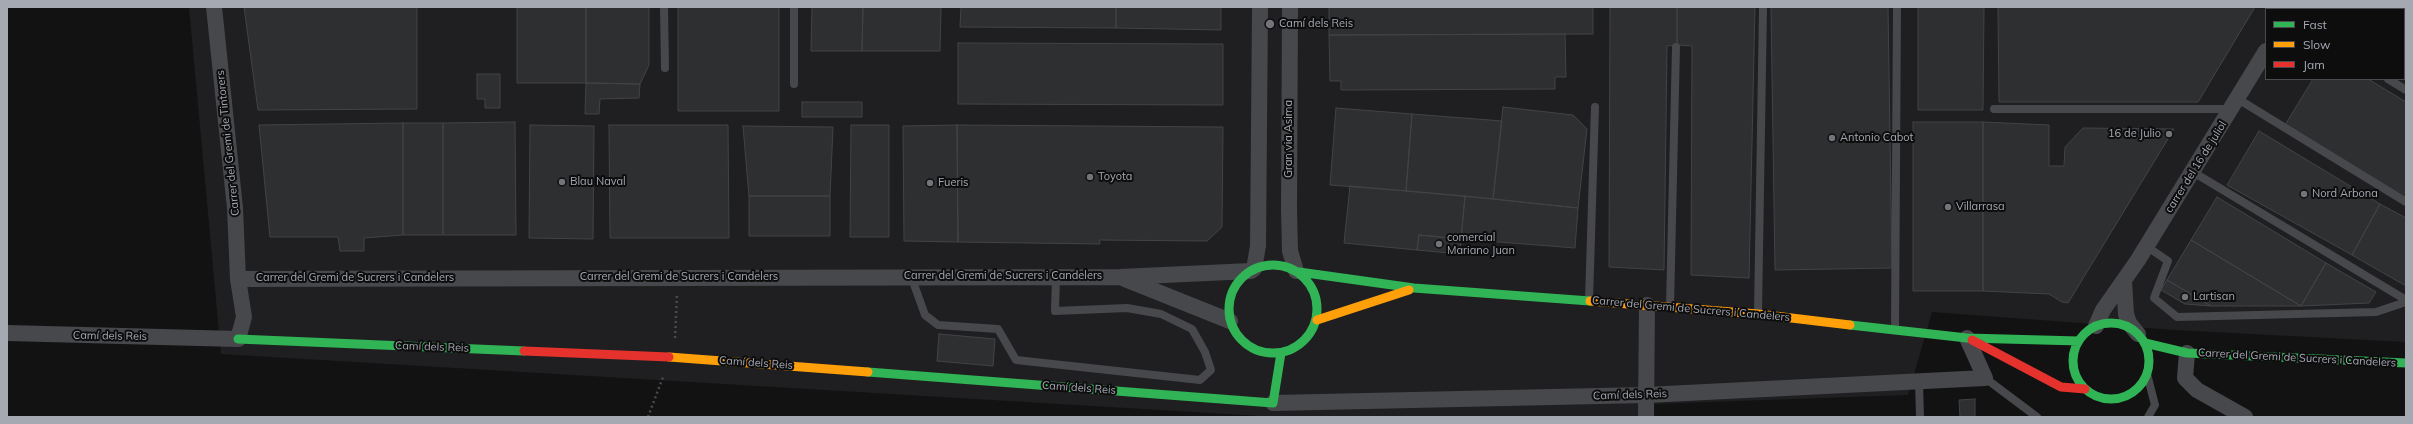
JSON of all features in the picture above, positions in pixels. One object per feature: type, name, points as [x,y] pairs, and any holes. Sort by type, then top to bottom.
[{"type":"street","name":"Carrer del Gremi de Tintorers","points":[[214,7],[235,208],[238,279]]},
{"type":"street","points":[[1252,270],[1258,238],[1260,7]]},
{"type":"street","name":"Gran via Asima","points":[[1290,7],[1290,251],[1297,271]]},
{"type":"street","name":"carrer del 16 de juliol","points":[[2096,326],[2103,310],[2124,281],[2235,104],[2265,53]]},
{"type":"street","points":[[1274,264],[1297,271],[1309,282],[1315,294],[1318,307],[1317,320],[1312,332],[1304,342],[1293,349],[1281,353],[1268,354],[1256,350],[1245,343],[1236,333],[1230,321],[1229,307],[1232,292],[1240,280],[1252,270],[1274,264]]},
{"type":"street","name":"Carrer del Gremi de Sucrers i Candelers","points":[[238,279],[912,276],[1120,277],[1252,270]]},
{"type":"street","name":"Carrer del Gremi de Sucrers i Candelers","points":[[1297,271],[1414,288],[1758,314],[1967,338],[2079,341]]},
{"type":"street","name":"Carrer del Gremi de Sucrers i Candelers","points":[[1120,277],[1230,321]]},
{"type":"street","points":[[238,279],[244,317],[238,339]]},
{"type":"street","points":[[2124,281],[2126,314],[2129,323],[2141,338],[2149,353],[2148,371],[2142,383],[2133,392],[2122,397],[2109,399],[2096,396],[2085,388],[2078,378],[2074,366],[2074,353],[2079,341],[2086,333],[2096,326],[2118,324],[2129,327],[2141,338]]},
{"type":"street","points":[[1317,320],[1414,288]]},
{"type":"street","points":[[1646,417],[1647,305]]},
{"type":"street","name":"Camí dels Reis","points":[[7,333],[238,339],[671,357],[1273,403],[1646,395],[1986,378]]},
{"type":"street","name":"Carrer del Gremi de Sucrers i Candelers","points":[[1967,338],[2061,387],[2085,388]]},
{"type":"street","points":[[1967,338],[1986,378]]},
{"type":"street","name":"Carrer del Gremi de Sucrers i Candelers","points":[[2141,338],[2187,353],[2406,363]]},
{"type":"street","points":[[1273,403],[1281,353]]},
{"type":"street","name":"Carrer del Gremi de Sucrers i Candelers","points":[[2148,371],[2164,362],[2187,353]]},
{"type":"street","points":[[2187,353],[2185,378],[2197,390],[2245,417]]},
{"type":"lane","points":[[664,7],[664,68]]},
{"type":"lane","points":[[794,7],[794,84]]},
{"type":"lane","points":[[1758,314],[1763,7]]},
{"type":"lane","points":[[1895,330],[1897,7]]},
{"type":"lane","points":[[1670,307],[1676,47]]},
{"type":"lane","points":[[2390,80],[2406,90]]},
{"type":"lane","points":[[1994,109],[2235,104],[2406,202]]},
{"type":"lane","points":[[1589,301],[1595,107]]},
{"type":"lane","points":[[2192,172],[2406,301]]},
{"type":"lane","points":[[2146,246],[2168,261],[2154,298],[2177,317],[2376,312],[2406,301]]},
{"type":"lane","points":[[912,276],[925,315],[938,326],[998,329],[1016,360],[1200,380],[1211,370],[1206,352],[1192,329],[1161,314],[1127,308],[1055,311],[1056,277]]},
{"type":"lane","points":[[2148,371],[2155,405],[2148,417]]},
{"type":"lane","points":[[1986,378],[2037,417]]},
{"type":"lane","points":[[1919,381],[1920,417]]},
{"type":"shaded area","points":[[189,7],[2406,7],[2406,342],[2175,330],[1932,312],[1908,395],[1653,404],[1653,417],[1277,417],[221,354]]},
{"type":"building","points":[[244,7],[417,7],[417,109],[258,110]]},
{"type":"building","points":[[517,7],[586,7],[586,83],[517,83]]},
{"type":"building","points":[[586,7],[649,7],[649,65],[640,84],[586,83]]},
{"type":"building","points":[[678,7],[779,7],[779,111],[678,111]]},
{"type":"building","points":[[812,7],[863,7],[862,51],[811,51]]},
{"type":"building","points":[[863,7],[941,7],[940,51],[862,51]]},
{"type":"building","points":[[961,7],[1116,7],[1116,28],[960,27]]},
{"type":"building","points":[[1116,7],[1221,7],[1221,30],[1116,28]]},
{"type":"building","points":[[1329,7],[1593,7],[1593,34],[1329,35]]},
{"type":"building","points":[[1610,7],[1677,7],[1677,45],[1667,46],[1664,270],[1609,267]]},
{"type":"building","points":[[1677,7],[1755,7],[1749,278],[1691,275],[1692,46],[1677,45]]},
{"type":"building","name":"Antonio Cabot","points":[[1771,7],[1888,7],[1892,268],[1775,270]]},
{"type":"building","points":[[1918,7],[1984,7],[1983,110],[1918,110]]},
{"type":"building","points":[[1998,7],[2255,7],[2198,102],[1999,102]]},
{"type":"building","points":[[2374,7],[2376,8],[2334,8]]},
{"type":"building","points":[[2405,26],[2406,27],[2405,76]]},
{"type":"building","points":[[1565,34],[1566,77],[1555,77],[1555,89],[1341,90],[1341,81],[1330,81],[1329,35]]},
{"type":"building","points":[[958,43],[1223,44],[1223,105],[958,104]]},
{"type":"building","points":[[477,74],[500,74],[500,108],[485,108],[485,99],[477,99]]},
{"type":"building","points":[[2312,80],[2370,80],[2406,102],[2406,198],[2285,125]]},
{"type":"building","points":[[586,83],[640,84],[639,98],[600,99],[599,114],[585,114]]},
{"type":"building","points":[[802,102],[862,102],[862,117],[802,117]]},
{"type":"building","points":[[1503,107],[1573,115],[1587,129],[1578,208],[1493,199]]},
{"type":"building","points":[[1336,108],[1412,114],[1406,191],[1330,185]]},
{"type":"building","points":[[1412,114],[1502,121],[1493,199],[1406,191]]},
{"type":"building","points":[[515,122],[516,235],[443,235],[443,123]]},
{"type":"building","name":"Villarrasa","points":[[1913,122],[1983,122],[1983,291],[1913,291]]},
{"type":"building","points":[[1983,122],[2049,125],[2049,166],[2064,166],[2065,147],[2083,128],[2174,129],[2068,303],[2062,302],[2049,294],[1983,291]]},
{"type":"building","points":[[403,123],[403,235],[364,238],[364,251],[340,251],[338,237],[270,237],[259,125]]},
{"type":"building","points":[[403,123],[443,123],[443,235],[403,235]]},
{"type":"building","name":"Blau Naval","points":[[530,125],[594,126],[593,239],[529,238]]},
{"type":"building","points":[[609,125],[728,125],[729,238],[610,238]]},
{"type":"building","points":[[851,125],[889,125],[889,237],[850,237]]},
{"type":"building","name":"Toyota","points":[[957,125],[1223,127],[1222,227],[1207,241],[1099,240],[1100,244],[958,242]]},
{"type":"building","name":"Fueris","points":[[957,125],[958,242],[904,241],[903,126]]},
{"type":"building","points":[[743,126],[833,127],[830,196],[749,196]]},
{"type":"building","name":"Nord Arbona","points":[[2259,131],[2380,204],[2352,255],[2227,185]]},
{"type":"building","points":[[1350,186],[1465,196],[1461,239],[1419,235],[1417,250],[1344,243]]},
{"type":"building","points":[[749,196],[830,196],[830,236],[749,236]]},
{"type":"building","points":[[1465,196],[1578,208],[1575,248],[1461,239]]},
{"type":"building","points":[[2217,197],[2326,263],[2301,306],[2191,240]]},
{"type":"building","points":[[2380,204],[2406,218],[2406,286],[2352,255]]},
{"type":"building","name":"comercial Mariano Juan","points":[[1419,235],[1461,239],[1460,254],[1417,250]]},
{"type":"building","points":[[2191,240],[2301,306],[2211,306],[2167,280]]},
{"type":"building","points":[[2326,263],[2376,292],[2369,303],[2301,306]]},
{"type":"building","name":"Lartisan","points":[[2167,280],[2211,306],[2185,304],[2161,290]]},
{"type":"building","points":[[939,334],[995,339],[993,366],[937,361]]},
{"type":"building","points":[[1975,399],[1975,417],[1960,417],[1959,400]]},
{"type":"traffic: fast","points":[[1264,265],[1282,265],[1298,272],[1310,284],[1317,300],[1317,309],[1317,318],[1310,334],[1298,346],[1282,353],[1264,353],[1248,346],[1236,334],[1229,318],[1229,300],[1236,284],[1248,272],[1264,265]]},
{"type":"traffic: fast","points":[[1299,272],[1414,288],[1590,301]]},
{"type":"traffic: fast","points":[[2111,323],[2125,326],[2138,334],[2146,347],[2149,361],[2146,375],[2138,388],[2125,396],[2111,399],[2097,396],[2084,388],[2076,375],[2073,361],[2076,347],[2084,334],[2097,326],[2111,323]]},
{"type":"traffic: fast","points":[[1850,325],[1967,338],[2079,341]]},
{"type":"traffic: fast","points":[[238,339],[524,351]]},
{"type":"traffic: fast","points":[[2145,343],[2187,353],[2406,363]]},
{"type":"traffic: fast","points":[[868,372],[1273,403],[1281,353]]},
{"type":"traffic: slow","points":[[1317,320],[1409,290]]},
{"type":"traffic: slow","points":[[1590,301],[1758,314],[1850,325]]},
{"type":"traffic: slow","points":[[669,357],[868,372]]},
{"type":"traffic: jam","points":[[1972,340],[2061,387],[2085,389]]},
{"type":"traffic: jam","points":[[524,351],[669,357]]},
{"type":"place","name":"Camí dels Reis","points":[[1270,24]]},
{"type":"place","name":"16 de Julio","points":[[2169,134]]},
{"type":"place","name":"Antonio Cabot","points":[[1832,138]]},
{"type":"place","name":"Toyota","points":[[1090,177]]},
{"type":"place","name":"Blau Naval","points":[[562,182]]},
{"type":"place","name":"Fueris","points":[[930,183]]},
{"type":"place","name":"Nord Arbona","points":[[2304,194]]},
{"type":"place","name":"Villarrasa","points":[[1948,207]]},
{"type":"place","name":"comercial Mariano Juan","points":[[1439,244]]},
{"type":"place","name":"Lartisan","points":[[2185,297]]}]
